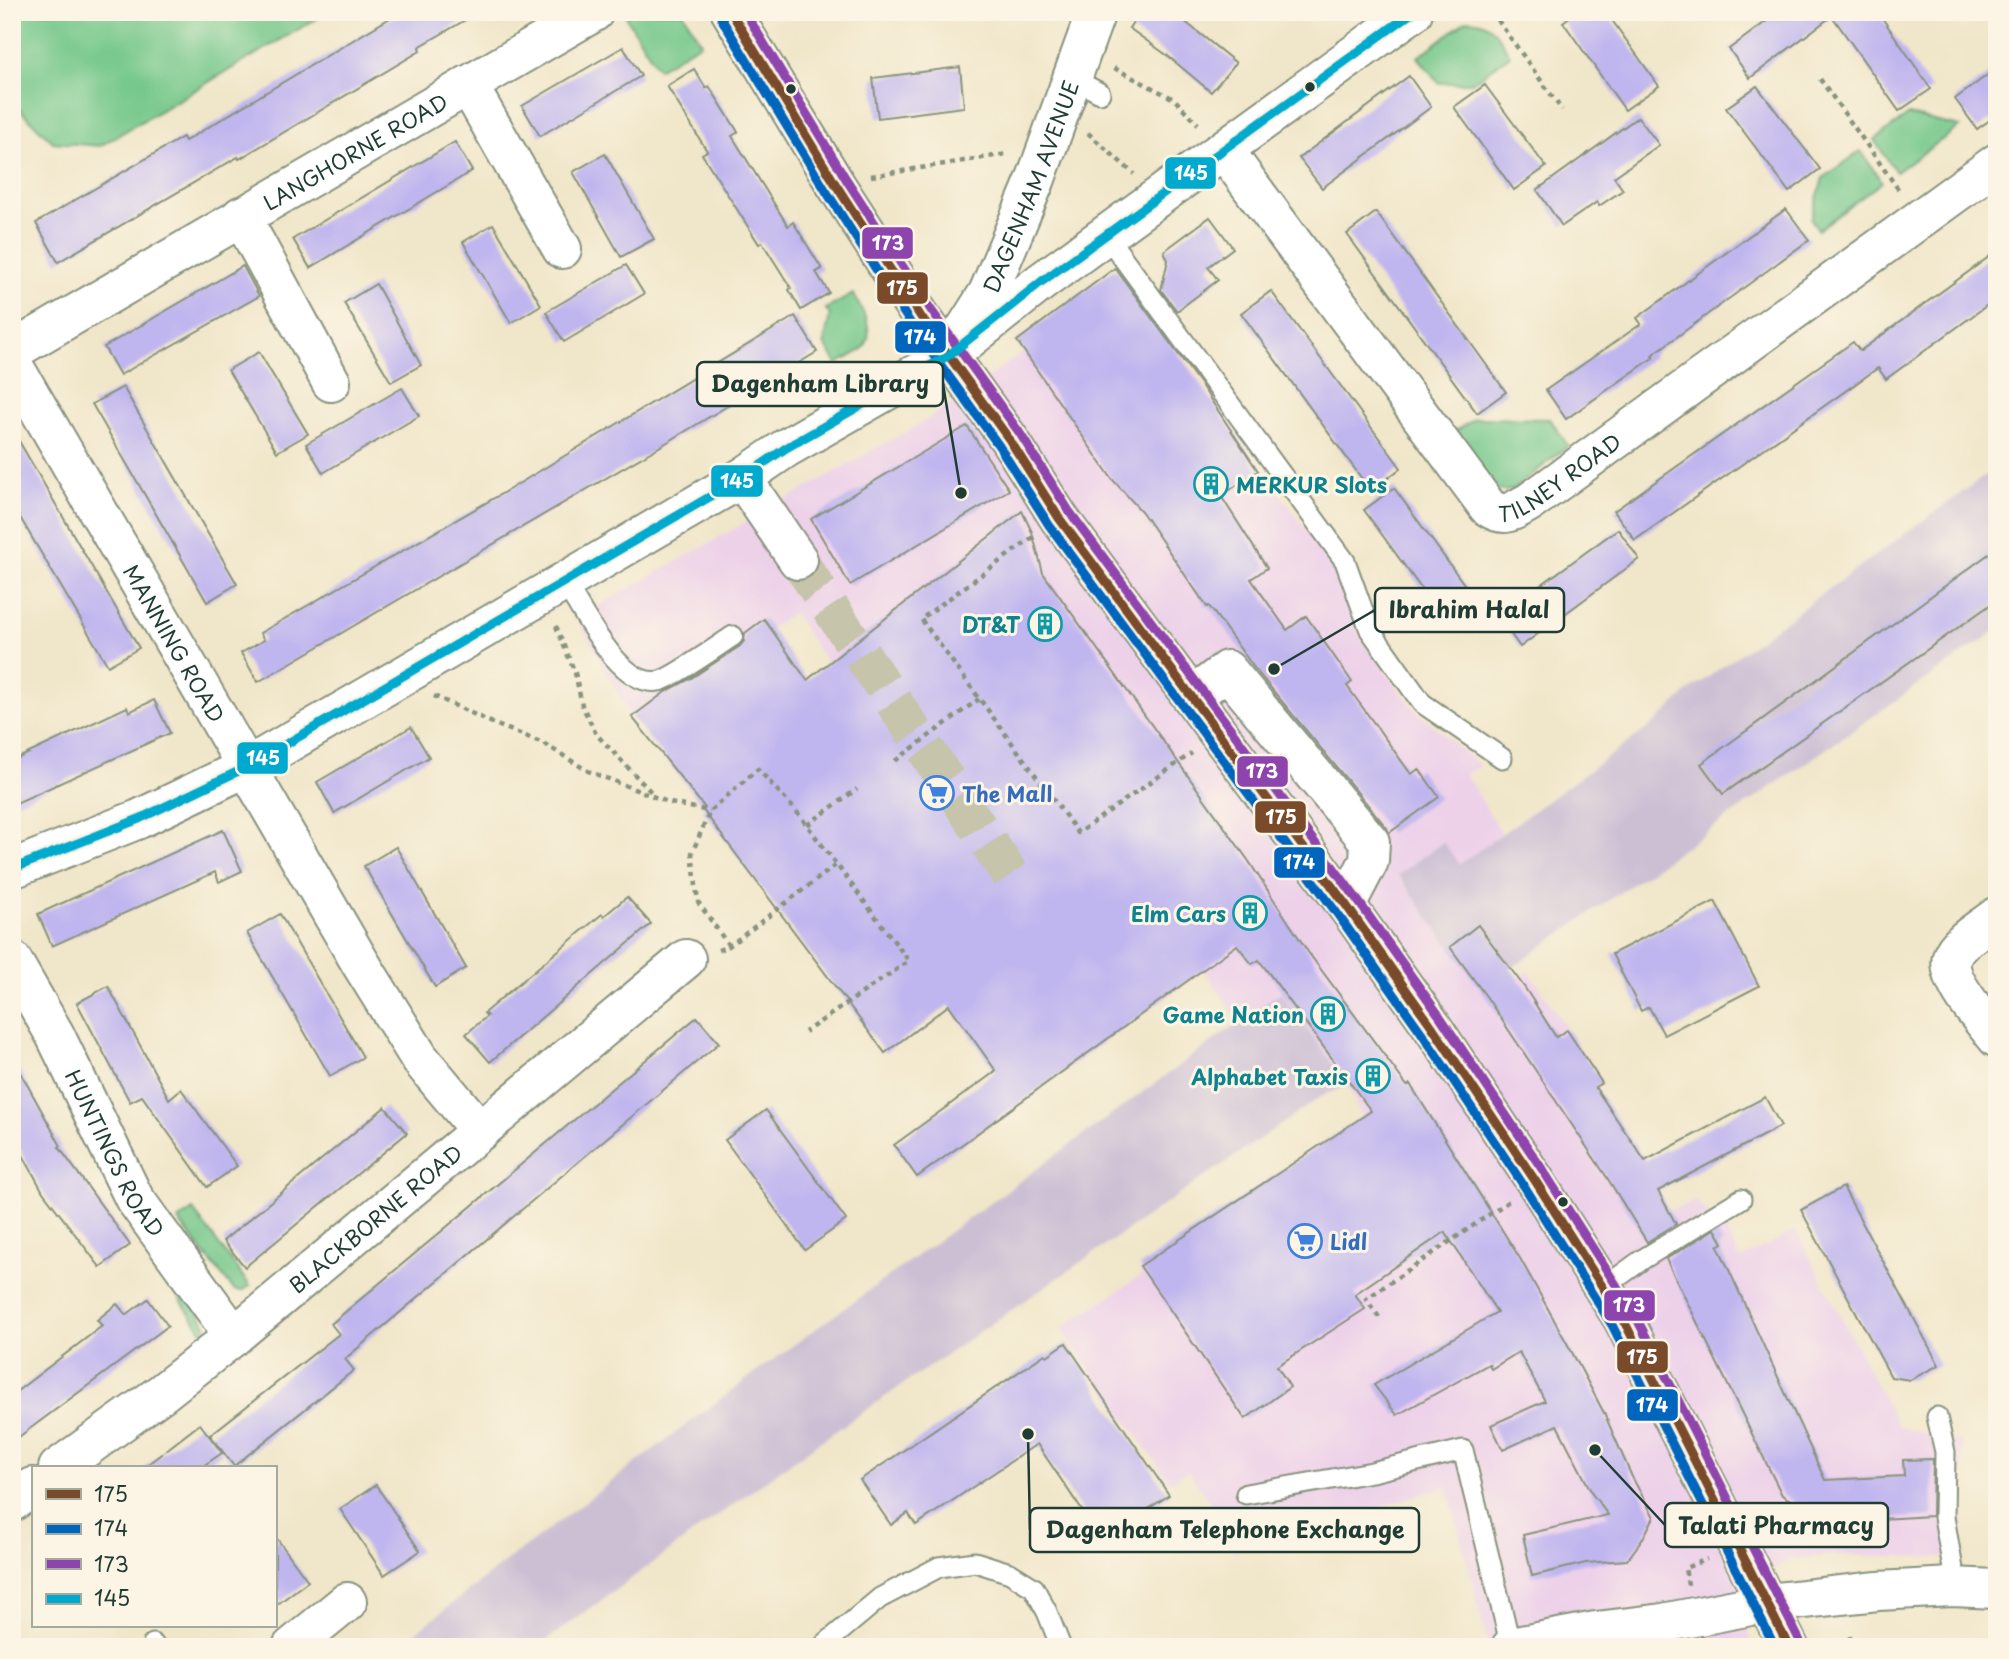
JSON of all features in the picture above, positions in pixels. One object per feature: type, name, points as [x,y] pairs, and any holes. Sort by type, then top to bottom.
[{"type":"street","name":"LANGHORNE ROAD","points":[[12,351],[594,12]]},
{"type":"street","points":[[731,12],[836,185],[921,317],[1009,439],[1059,518],[1346,905],[1431,1025],[1536,1182],[1623,1319],[1789,1647]]},
{"type":"street","name":"DAGENHAM AVENUE","points":[[949,355],[988,293],[1048,145],[1079,83],[1096,12]]},
{"type":"street","points":[[12,869],[139,819],[247,766],[949,355],[1009,306],[1106,234],[1413,12]]},
{"type":"street","name":"LANGHORNE ROAD","points":[[468,85],[562,249]]},
{"type":"street","name":"TILNEY ROAD","points":[[1223,150],[1488,507],[1499,514],[1507,514],[1531,501],[1997,163]]},
{"type":"street","name":"LANGHORNE ROAD","points":[[240,216],[331,382]]},
{"type":"street","name":"MANNING ROAD","points":[[12,363],[361,964],[420,1059],[480,1131]]},
{"type":"street","points":[[741,478],[798,559]]},
{"type":"street","points":[[1193,696],[1227,670],[1370,842],[1369,861],[1346,905]]},
{"type":"street","points":[[1997,916],[1952,956],[1955,982],[1997,1038]]},
{"type":"street","name":"BLACKBORNE ROAD","points":[[61,1466],[162,1393],[234,1336],[686,959]]},
{"type":"street","name":"HUNTINGS ROAD","points":[[12,960],[55,1035],[134,1198],[234,1336]]},
{"type":"street","points":[[12,1502],[32,1488]]},
{"type":"street","points":[[1511,1647],[1597,1639],[1766,1603],[1852,1593],[1952,1587],[1997,1589]]},
{"type":"street","points":[[292,1647],[347,1602]]},
{"type":"lane","points":[[1106,234],[1345,561],[1370,630],[1422,704],[1502,758]]},
{"type":"lane","points":[[555,585],[612,656],[629,674],[641,681],[661,681],[733,636]]},
{"type":"lane","points":[[1603,1289],[1643,1259],[1741,1199]]},
{"type":"lane","points":[[1937,1417],[1945,1452],[1944,1517],[1953,1569],[1952,1587]]},
{"type":"lane","points":[[1246,1494],[1372,1472],[1463,1450],[1511,1647]]},
{"type":"lane","points":[[825,1644],[880,1598],[939,1567],[975,1562],[1010,1573],[1034,1588],[1047,1612],[1060,1647]]},
{"type":"path","points":[[1492,12],[1562,110]]},
{"type":"path","points":[[1820,79],[1919,220]]},
{"type":"path","points":[[1079,83],[1156,88],[1174,99],[1205,133],[1212,135],[1223,150]]},
{"type":"path","points":[[1079,83],[1160,196]]},
{"type":"path","points":[[836,185],[878,174],[993,157],[1048,145]]},
{"type":"path","points":[[1059,518],[921,619],[1078,833],[1200,748]]},
{"type":"path","points":[[555,585],[552,616],[575,674],[582,705],[596,734],[656,797]]},
{"type":"path","points":[[413,669],[432,695],[543,743],[589,771],[670,803],[710,811]]},
{"type":"path","points":[[895,761],[979,699]]},
{"type":"path","points":[[729,947],[698,902],[692,853],[710,811],[758,769],[807,825],[909,961],[805,1032]]},
{"type":"path","points":[[807,825],[857,789]]},
{"type":"path","points":[[686,959],[729,947],[836,865]]},
{"type":"path","points":[[1379,1317],[1367,1299],[1536,1182]]},
{"type":"path","points":[[1685,1568],[1710,1557]]},
{"type":"path","points":[[1850,1636],[1851,1647]]},
{"type":"shaded area","points":[[1125,276],[1340,578],[1361,639],[1415,710],[1481,766],[1465,774],[1502,834],[1459,865],[1443,842],[1398,876],[1450,946],[1478,925],[1517,978],[1529,971],[1602,1083],[1595,1087],[1631,1139],[1626,1142],[1669,1211],[1696,1201],[1727,1233],[1740,1259],[1796,1231],[1899,1427],[1962,1442],[1963,1558],[1835,1555],[1790,1559],[1744,1589],[1751,1647],[1489,1647],[1447,1486],[1233,1553],[1224,1522],[1188,1471],[1170,1482],[1061,1328],[1141,1276],[1140,1266],[1362,1117],[1348,1086],[1281,993],[1240,1022],[1181,937],[996,1071],[775,757],[848,694],[793,613],[634,723],[577,618],[930,418]]},
{"type":"shaded area","points":[[1997,467],[1997,630],[1510,969],[1478,926],[1450,947],[1398,875],[1443,842],[1460,864],[1655,723],[1689,691]]},
{"type":"shaded area","points":[[1281,992],[1348,1086],[1322,1096],[808,1450],[537,1647],[397,1647],[755,1373]]},
{"type":"green space","points":[[12,12],[328,12],[100,146],[53,142],[12,102]]},
{"type":"green space","points":[[633,12],[683,12],[701,43],[658,69],[626,17]]},
{"type":"green space","points":[[1467,20],[1489,26],[1510,55],[1472,83],[1439,83],[1418,57]]},
{"type":"green space","points":[[1909,115],[1960,127],[1896,172],[1874,140]]},
{"type":"green space","points":[[1861,151],[1882,182],[1818,230],[1811,219],[1823,178]]},
{"type":"green space","points":[[853,294],[867,322],[868,337],[861,350],[837,364],[824,343],[830,315],[826,309]]},
{"type":"green space","points":[[1476,418],[1550,419],[1568,446],[1514,489],[1494,491],[1449,435]]},
{"type":"green space","points":[[193,1210],[250,1286],[242,1291],[234,1290],[178,1221]]},
{"type":"green space","points":[[168,1254],[207,1327],[202,1332],[156,1263]]},
{"type":"building","points":[[400,12],[479,12],[419,47],[420,51],[239,159],[238,157],[58,262],[36,223],[183,137],[185,141]]},
{"type":"building","points":[[1140,12],[1173,12],[1236,63],[1211,92],[1129,28]]},
{"type":"building","points":[[1576,12],[1606,12],[1659,86],[1625,110],[1563,22]]},
{"type":"building","points":[[1779,12],[1878,12],[1931,89],[1899,111],[1832,16],[1750,78],[1729,49]]},
{"type":"building","points":[[623,47],[641,76],[540,136],[522,106]]},
{"type":"building","points":[[960,67],[964,107],[878,118],[873,78]]},
{"type":"building","points":[[1997,68],[1997,115],[1977,129],[1955,99]]},
{"type":"building","points":[[694,69],[706,88],[709,86],[738,132],[732,136],[788,226],[793,222],[822,269],[816,272],[829,293],[801,310],[789,290],[791,288],[762,242],[759,244],[702,154],[707,151],[667,86]]},
{"type":"building","points":[[1409,76],[1431,107],[1322,188],[1299,158]]},
{"type":"building","points":[[1485,85],[1546,167],[1514,190],[1454,107]]},
{"type":"building","points":[[1757,86],[1820,169],[1789,192],[1726,108]]},
{"type":"building","points":[[1638,117],[1659,145],[1614,177],[1623,190],[1599,206],[1597,202],[1562,226],[1537,190]]},
{"type":"building","points":[[455,142],[472,171],[310,268],[293,239]]},
{"type":"building","points":[[605,154],[654,239],[621,257],[573,172]]},
{"type":"building","points":[[1786,209],[1809,240],[1652,355],[1654,357],[1566,419],[1546,390],[1641,324],[1637,318]]},
{"type":"building","points":[[1376,212],[1506,392],[1477,413],[1347,234]]},
{"type":"building","points":[[1210,217],[1233,248],[1208,267],[1218,280],[1177,311],[1161,290],[1168,260],[1164,251]]},
{"type":"building","points":[[493,224],[541,305],[511,323],[463,242]]},
{"type":"building","points":[[1997,251],[1997,298],[1886,379],[1878,368],[1635,540],[1614,511],[1853,342],[1860,351]]},
{"type":"building","points":[[626,265],[644,294],[564,342],[546,312]]},
{"type":"building","points":[[243,266],[259,296],[120,375],[104,347]]},
{"type":"building","points":[[1115,268],[1203,388],[1258,471],[1221,496],[1267,568],[1251,579],[1287,630],[1306,616],[1352,682],[1347,686],[1411,774],[1419,769],[1439,797],[1389,833],[1255,669],[1209,606],[1207,607],[1142,512],[1112,479],[1017,341]]},
{"type":"building","points":[[376,284],[421,365],[391,382],[344,303]]},
{"type":"building","points":[[1271,291],[1401,468],[1371,491],[1241,313]]},
{"type":"building","points":[[795,316],[817,352],[258,682],[241,653],[264,640],[260,633],[515,486]]},
{"type":"building","points":[[259,352],[308,434],[277,452],[228,370]]},
{"type":"building","points":[[123,387],[237,584],[207,602],[92,404]]},
{"type":"building","points":[[402,388],[419,416],[323,473],[306,444]]},
{"type":"building","points":[[967,426],[1009,490],[850,585],[811,519]]},
{"type":"building","points":[[12,429],[139,648],[108,666],[12,504]]},
{"type":"building","points":[[1394,488],[1480,606],[1450,628],[1364,510]]},
{"type":"building","points":[[1022,511],[1032,532],[1043,573],[1248,860],[1308,952],[1407,1086],[1410,1084],[1521,1260],[1604,1413],[1632,1477],[1654,1517],[1627,1560],[1586,1563],[1532,1576],[1523,1535],[1608,1515],[1593,1495],[1557,1425],[1503,1450],[1491,1425],[1545,1401],[1519,1352],[1491,1369],[1489,1364],[1397,1415],[1374,1385],[1497,1312],[1445,1232],[1355,1294],[1365,1309],[1277,1366],[1290,1387],[1245,1419],[1140,1266],[1371,1111],[1259,960],[1252,964],[1237,945],[917,1177],[894,1145],[996,1071],[949,1005],[885,1053],[703,810],[705,808],[632,717],[665,692],[740,646],[745,633],[764,619],[807,680]]},
{"type":"building","points":[[1618,529],[1639,559],[1520,647],[1498,616]]},
{"type":"building","points":[[1997,548],[1997,600],[1723,794],[1701,764]]},
{"type":"building","points":[[154,700],[170,733],[12,805],[12,761],[127,707],[129,712]]},
{"type":"building","points":[[411,727],[429,757],[334,813],[317,782]]},
{"type":"building","points":[[223,830],[242,871],[219,882],[215,872],[52,946],[38,914]]},
{"type":"building","points":[[396,847],[466,968],[435,987],[364,866]]},
{"type":"building","points":[[627,897],[651,924],[490,1062],[466,1034],[487,1016],[484,1013],[602,914],[604,916]]},
{"type":"building","points":[[1715,901],[1759,986],[1664,1035],[1649,1007],[1641,1011],[1612,954]]},
{"type":"building","points":[[280,914],[363,1057],[330,1076],[247,933]]},
{"type":"building","points":[[1478,925],[1525,988],[1556,1037],[1567,1030],[1602,1083],[1595,1087],[1645,1161],[1765,1097],[1781,1126],[1658,1191],[1676,1224],[1647,1242],[1488,999],[1450,947]]},
{"type":"building","points":[[108,986],[169,1099],[181,1089],[237,1166],[207,1187],[142,1096],[130,1102],[77,1003]]},
{"type":"building","points":[[697,1017],[719,1043],[345,1359],[354,1370],[234,1466],[210,1435],[339,1334],[331,1324]]},
{"type":"building","points":[[12,1057],[61,1146],[59,1147],[130,1245],[100,1267],[43,1192],[12,1135]]},
{"type":"building","points":[[385,1107],[407,1133],[245,1267],[223,1241]]},
{"type":"building","points":[[766,1110],[846,1220],[805,1250],[725,1140]]},
{"type":"building","points":[[1843,1187],[1939,1365],[1910,1380],[1891,1377],[1801,1210]]},
{"type":"building","points":[[1715,1229],[1723,1243],[1718,1246],[1825,1480],[1904,1476],[1903,1460],[1933,1459],[1932,1516],[1827,1522],[1782,1495],[1666,1259]]},
{"type":"building","points":[[148,1299],[168,1326],[12,1442],[12,1395],[102,1326],[97,1320],[117,1304],[126,1315]]},
{"type":"building","points":[[1066,1343],[1169,1495],[1102,1540],[1037,1444],[916,1525],[908,1513],[891,1525],[860,1480],[1045,1354],[1047,1356]]},
{"type":"building","points":[[200,1424],[222,1453],[203,1466],[146,1466]]},
{"type":"building","points":[[376,1485],[420,1551],[384,1575],[340,1509]]},
{"type":"building","points":[[276,1537],[308,1581],[276,1605]]},
{"type":"tunnel","points":[[798,560],[1011,876]]},
{"type":"transit line","name":"175","points":[[731,12],[836,185],[921,317],[1009,439],[1059,518],[1346,905],[1431,1025],[1536,1182],[1623,1319],[1789,1647]]},
{"type":"transit line","name":"173","points":[[745,12],[846,179],[931,310],[1019,432],[1069,511],[1356,898],[1441,1018],[1546,1175],[1634,1313],[1800,1641]]},
{"type":"transit line","name":"145","points":[[12,869],[139,819],[247,767],[742,478],[786,448],[949,355],[1041,282],[1413,12]]},
{"type":"transit line","name":"174","points":[[721,18],[911,324],[999,446],[1049,525],[1336,912],[1421,1032],[1526,1189],[1612,1325],[1775,1647]]},
{"type":"place","name":"MERKUR Slots","points":[[1211,484]]},
{"type":"place","name":"Dagenham Library","points":[[961,493]]},
{"type":"place","name":"DT&T","points":[[1045,624]]},
{"type":"place","name":"Ibrahim Halal","points":[[1274,669]]},
{"type":"place","name":"The Mall","points":[[937,793]]},
{"type":"place","name":"Elm Cars","points":[[1250,913]]},
{"type":"place","name":"Game Nation","points":[[1328,1014]]},
{"type":"place","name":"Alphabet Taxis","points":[[1373,1076]]},
{"type":"place","name":"Lidl","points":[[1305,1241]]},
{"type":"place","name":"Dagenham Telephone Exchange","points":[[1028,1434]]},
{"type":"place","name":"Talati Pharmacy","points":[[1595,1450]]}]
